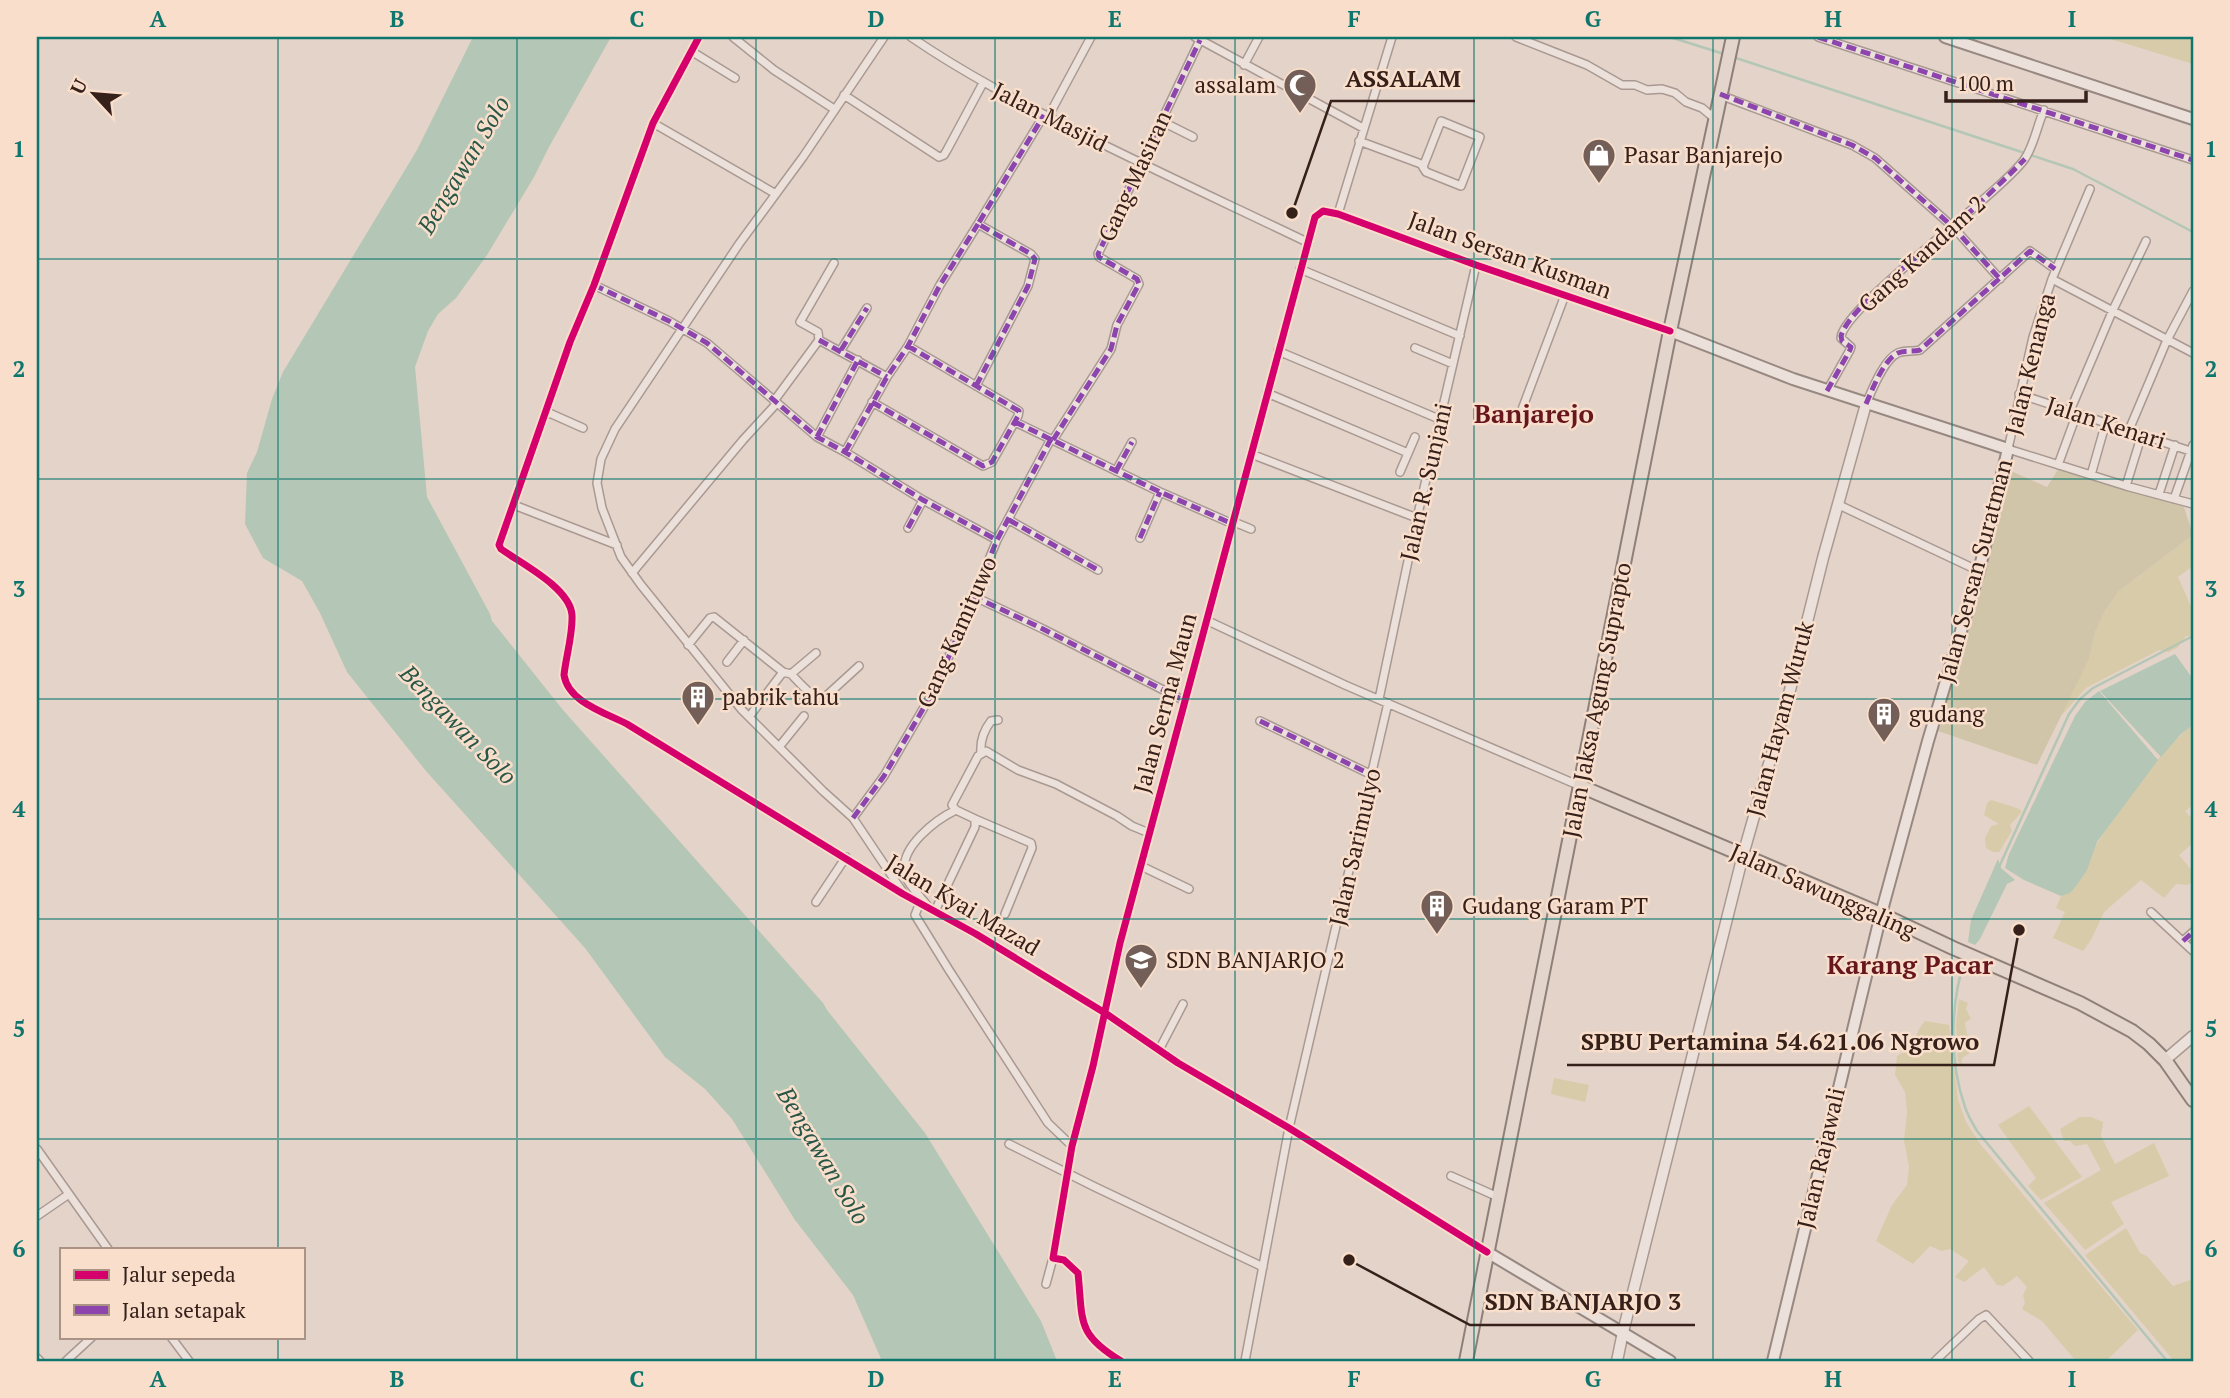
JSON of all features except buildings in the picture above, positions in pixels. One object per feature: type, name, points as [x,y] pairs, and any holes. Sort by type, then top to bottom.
[{"type":"main road","points":[[1945,37],[2193,119]]},
{"type":"main road","name":"Jalan Jaksa Agung Suprapto","points":[[1466,1361],[1670,331],[1732,39]]},
{"type":"main road","name":"Jalan Sersan Suratman","points":[[1670,331],[1827,391],[2008,449],[1979,571],[1928,741],[1881,914]]},
{"type":"main road","name":"Jalan Sawunggaling","points":[[1580,786],[1881,914],[2080,1003],[2149,1044],[2165,1060],[2193,1101]]},
{"type":"main road","name":"Jalan Rajawali","points":[[1773,1361],[1881,914]]},
{"type":"main road","points":[[1487,1252],[1670,1361]]},
{"type":"street","points":[[617,545],[513,505],[570,342],[594,285],[653,122],[699,37]]},
{"type":"street","points":[[733,37],[774,70],[834,109]]},
{"type":"street","points":[[884,37],[803,157],[739,244],[615,429],[601,459],[597,483],[602,508],[632,573],[748,717],[853,818],[903,894]]},
{"type":"street","name":"Jalan Masjid","points":[[911,37],[983,83],[1046,116],[1307,242]]},
{"type":"street","points":[[845,452],[872,402],[908,346],[940,285],[1046,116],[1091,37]]},
{"type":"street","points":[[1244,65],[1259,37]]},
{"type":"street","points":[[1338,214],[1392,37]]},
{"type":"street","points":[[1516,37],[1587,65],[1622,85],[1675,93],[1714,118]]},
{"type":"street","points":[[1818,37],[1832,39],[2193,160]]},
{"type":"street","points":[[1198,38],[1363,128]]},
{"type":"street","name":"Gang Masiran","points":[[1052,440],[1111,349],[1117,325],[1139,282],[1098,254],[1198,38]]},
{"type":"street","points":[[691,51],[735,79]]},
{"type":"street","points":[[844,95],[939,157],[947,150],[983,83]]},
{"type":"street","points":[[1720,94],[1875,158],[1953,227],[2000,279]]},
{"type":"street","name":"Gang Kandam 2","points":[[1827,391],[1851,347],[1842,341],[1841,336],[1848,322],[1880,289],[1953,227],[2025,159],[2044,110]]},
{"type":"street","points":[[1161,121],[1193,137]]},
{"type":"street","points":[[1359,141],[1421,164],[1426,172],[1461,186],[1480,137],[1441,121],[1423,167]]},
{"type":"street","points":[[653,122],[776,194]]},
{"type":"street","name":"Jalan Kenanga","points":[[2008,449],[2033,337],[2055,269],[2090,189]]},
{"type":"street","name":"Jalan Serma Maun","points":[[1046,1284],[1072,1146],[1140,866],[1208,621],[1307,242],[1313,222],[1319,213],[1323,211],[1338,214]]},
{"type":"street","name":"Jalan Sersan Kusman","points":[[1338,214],[1476,265],[1670,331]]},
{"type":"street","points":[[976,386],[1028,286],[1035,259],[1031,254],[978,224]]},
{"type":"street","points":[[2059,465],[2074,412],[2112,312],[2146,240]]},
{"type":"street","points":[[1866,404],[1881,373],[1894,355],[1920,350],[2030,251],[2055,269]]},
{"type":"street","points":[[632,573],[775,402],[819,340],[818,332],[800,322],[834,263]]},
{"type":"street","name":"Jalan R. Sunjani","points":[[1379,699],[1439,419],[1476,265]]},
{"type":"street","points":[[1300,269],[1460,336]]},
{"type":"street","points":[[2052,279],[2193,354]]},
{"type":"street","points":[[594,285],[707,343],[817,437],[997,540]]},
{"type":"street","points":[[2129,430],[2167,340],[2193,291]]},
{"type":"street","points":[[1521,412],[1565,295]]},
{"type":"street","points":[[841,351],[867,308]]},
{"type":"street","points":[[819,340],[887,377]]},
{"type":"street","points":[[872,402],[983,466],[992,462],[1020,413],[1017,408],[908,346]]},
{"type":"street","points":[[1415,348],[1453,364]]},
{"type":"street","points":[[1278,351],[1439,419]]},
{"type":"street","points":[[817,437],[858,360]]},
{"type":"street","points":[[1267,393],[1408,453]]},
{"type":"street","name":"Jalan Kenari","points":[[2019,394],[2192,449]]},
{"type":"street","name":"Jalan Hayam Wuruk","points":[[1617,1361],[1743,855],[1866,404]]},
{"type":"street","points":[[547,412],[583,428]]},
{"type":"street","points":[[1015,422],[1160,492],[1251,529]]},
{"type":"street","points":[[2091,475],[2106,422]]},
{"type":"street","points":[[2126,486],[2141,434]]},
{"type":"street","points":[[1400,472],[1415,436]]},
{"type":"street","name":"Gang Kamituwo","points":[[853,818],[884,776],[937,685],[997,540],[1052,440]]},
{"type":"street","points":[[1116,471],[1132,442]]},
{"type":"street","points":[[2160,494],[2175,445]]},
{"type":"street","points":[[2008,449],[2193,504]]},
{"type":"street","points":[[2174,499],[2192,449]]},
{"type":"street","points":[[1251,454],[1417,518]]},
{"type":"street","points":[[1140,538],[1160,492]]},
{"type":"street","points":[[908,528],[923,500]]},
{"type":"street","name":"Jalan Kyai Mazad","points":[[513,505],[499,545],[548,582],[568,602],[572,614],[564,675],[565,683],[579,698],[627,724],[903,894],[1105,1013],[1159,1050],[1487,1252]]},
{"type":"street","points":[[1839,505],[1979,571]]},
{"type":"street","points":[[1009,520],[1098,569]]},
{"type":"street","points":[[973,596],[1185,701]]},
{"type":"street","points":[[688,645],[710,618],[714,617],[820,699],[859,666]]},
{"type":"street","points":[[1208,621],[1580,786]]},
{"type":"street","points":[[727,662],[744,640]]},
{"type":"street","points":[[748,717],[787,673],[816,653]]},
{"type":"street","name":"Jalan Sarimulyo","points":[[1245,1361],[1289,1128],[1388,703]]},
{"type":"street","points":[[779,747],[804,716]]},
{"type":"street","points":[[998,720],[991,721],[988,725],[981,739],[981,753],[953,805],[956,810],[1031,843],[1005,914]]},
{"type":"street","points":[[1260,721],[1372,775]]},
{"type":"street","points":[[981,753],[986,751],[1018,770],[1056,785],[1149,833]]},
{"type":"street","points":[[929,908],[909,881],[905,867],[918,837],[933,823],[956,810]]},
{"type":"street","points":[[929,908],[973,834],[975,819]]},
{"type":"street","points":[[816,902],[846,857]]},
{"type":"street","points":[[1140,866],[1189,889]]},
{"type":"street","points":[[929,908],[919,905],[915,915],[1048,1123],[1072,1146]]},
{"type":"street","points":[[2151,912],[2193,951]]},
{"type":"street","points":[[2183,941],[2193,932]]},
{"type":"street","points":[[1159,1050],[1182,1004]]},
{"type":"street","points":[[2165,1060],[2193,1036]]},
{"type":"street","points":[[1009,1144],[1263,1267]]},
{"type":"street","points":[[37,1149],[107,1248]]},
{"type":"street","points":[[1451,1176],[1499,1197]]},
{"type":"street","points":[[37,1216],[69,1194]]},
{"type":"street","points":[[1053,1258],[1064,1260],[1078,1273],[1080,1301],[1087,1331],[1100,1348],[1121,1361]]},
{"type":"street","points":[[1936,1361],[1986,1315],[2029,1361]]},
{"type":"street","points":[[66,1361],[91,1338]]},
{"type":"street","points":[[172,1338],[189,1361]]},
{"type":"shaded area","points":[[2104,37],[2193,37],[2193,64]]},
{"type":"shaded area","points":[[2059,468],[2184,507],[2193,535],[2119,591],[2105,611],[2095,632],[2089,659],[2037,765],[1938,731],[2011,471],[2047,487]]},
{"type":"shaded area","points":[[2193,535],[2193,566],[2178,577],[2193,611],[2193,636],[2186,636],[2178,647],[2169,652],[2159,650],[2086,688],[2059,718],[2089,659],[2095,632],[2119,591]]},
{"type":"shaded area","points":[[2193,725],[2193,805],[2185,811],[2193,820],[2193,843],[2179,855],[2193,872],[2193,880],[2188,885],[2176,884],[2164,898],[2141,880],[2104,912],[2083,951],[2053,938],[2065,912],[2056,908],[2061,896],[2070,892],[2081,879],[2095,847],[2143,778],[2167,749]]},
{"type":"shaded area","points":[[1991,800],[2021,810],[2010,825],[2012,831],[1999,852],[1986,848],[1985,838],[1991,826],[1999,824],[1984,815],[1987,803]]},
{"type":"shaded area","points":[[1959,999],[1968,1003],[1966,1009],[1971,1019],[1965,1022],[1970,1053],[1962,1058],[1961,1065],[1958,1061],[1956,1024]]},
{"type":"shaded area","points":[[1925,1021],[1949,1025],[1958,1100],[1966,1122],[1981,1145],[2138,1330],[2106,1361],[2076,1361],[2042,1321],[2022,1309],[2025,1303],[2023,1295],[2027,1287],[2017,1276],[2003,1286],[1997,1285],[1984,1267],[1964,1282],[1955,1277],[1969,1261],[1950,1249],[1941,1251],[1930,1246],[1913,1264],[1876,1241],[1892,1205],[1907,1185],[1909,1167],[1904,1140],[1907,1113],[1905,1092],[1895,1075],[1897,1056],[1912,1048]]},
{"type":"shaded area","points":[[1554,1078],[1589,1085],[1585,1102],[1551,1094]]},
{"type":"shaded area","points":[[2029,1106],[2082,1177],[2041,1200],[2028,1186],[2036,1178],[1998,1125]]},
{"type":"shaded area","points":[[2080,1117],[2091,1117],[2103,1122],[2101,1136],[2115,1164],[2154,1143],[2169,1176],[2111,1202],[2124,1224],[2085,1250],[2044,1203],[2101,1170],[2087,1144],[2075,1146],[2070,1141],[2064,1141],[2060,1129]]},
{"type":"shaded area","points":[[2126,1228],[2140,1253],[2147,1256],[2173,1286],[2193,1279],[2193,1361],[2174,1361],[2085,1255]]},
{"type":"water","name":"Bengawan Solo","points":[[473,37],[611,37],[534,177],[487,255],[456,298],[438,314],[428,331],[415,367],[427,497],[492,621],[563,710],[823,1003],[925,1133],[1041,1321],[1057,1361],[882,1361],[853,1295],[795,1220],[732,1119],[705,1089],[665,1057],[585,948],[426,771],[347,672],[302,581],[263,558],[245,524],[247,473],[257,452],[272,399],[283,372],[417,150]]},
{"type":"water","points":[[2175,654],[2193,679],[2193,725],[2180,735],[2161,757],[2100,691]]},
{"type":"water","points":[[2099,691],[2158,760],[2097,842],[2087,870],[2077,885],[2070,893],[2061,896],[2024,880],[2005,868],[2009,854],[2075,716],[2085,702]]},
{"type":"water","points":[[1998,859],[2001,868],[2015,880],[2007,884],[1975,945],[1968,942],[1971,920]]},
{"type":"waterway","points":[[1670,37],[1724,54]]},
{"type":"waterway","points":[[1733,57],[2073,169],[2193,232]]},
{"type":"waterway","points":[[1999,867],[2069,714],[2080,699],[2093,688],[2193,636]]},
{"type":"waterway","points":[[1965,959],[1956,995],[1953,1033],[1956,1071],[1969,1117],[1977,1131],[2167,1361]]},
{"type":"marked path","points":[[1818,37],[2193,160]]},
{"type":"marked path","points":[[1053,440],[1111,349],[1117,325],[1139,284],[1137,279],[1098,254],[1200,40]]},
{"type":"marked path","points":[[1720,94],[1852,145],[1875,158],[1953,227],[2000,279]]},
{"type":"marked path","points":[[976,386],[1028,286],[1035,259],[1031,254],[978,224],[1044,115]]},
{"type":"marked path","points":[[1827,391],[1850,350],[1851,347],[1842,341],[1841,336],[1858,310],[1962,219],[2025,159]]},
{"type":"marked path","points":[[845,452],[978,224]]},
{"type":"marked path","points":[[1866,404],[1879,376],[1893,356],[1901,352],[1920,350],[2030,251],[2055,269]]},
{"type":"marked path","points":[[594,285],[669,321],[707,343],[817,437],[997,540]]},
{"type":"marked path","points":[[841,350],[867,308]]},
{"type":"marked path","points":[[819,340],[887,377]]},
{"type":"marked path","points":[[872,402],[983,466],[992,462],[1019,411],[908,346]]},
{"type":"marked path","points":[[817,437],[858,360]]},
{"type":"marked path","points":[[1015,422],[1233,524]]},
{"type":"marked path","points":[[853,818],[884,776],[937,685],[997,540],[1051,439]]},
{"type":"marked path","points":[[1116,471],[1132,442]]},
{"type":"marked path","points":[[1140,538],[1160,492]]},
{"type":"marked path","points":[[908,528],[923,500]]},
{"type":"marked path","points":[[1009,520],[1098,570]]},
{"type":"marked path","points":[[973,596],[1185,701]]},
{"type":"marked path","points":[[1260,721],[1372,775]]},
{"type":"marked path","points":[[2183,941],[2193,932]]},
{"type":"cycle path","points":[[699,37],[653,123],[594,285],[570,342],[499,545],[554,586],[569,605],[572,622],[564,675],[567,684],[589,706],[627,724],[903,894],[976,934],[1105,1013],[1178,1063],[1289,1128],[1487,1252]]},
{"type":"cycle path","points":[[1121,1361],[1096,1343],[1084,1325],[1078,1273],[1064,1260],[1053,1258],[1072,1146],[1120,943],[1315,217],[1323,211],[1338,214],[1476,265],[1670,331]]},
{"type":"place","name":"assalam","points":[[1300,115]]},
{"type":"place","name":"Pasar Banjarejo","points":[[1599,185]]},
{"type":"place","name":"ASSALAM","points":[[1292,213]]},
{"type":"place","name":"pabrik tahu","points":[[698,727]]},
{"type":"place","name":"gudang","points":[[1884,744]]},
{"type":"place","name":"SPBU Pertamina 54.621.06 Ngrowo","points":[[2019,930]]},
{"type":"place","name":"Gudang Garam PT","points":[[1437,936]]},
{"type":"place","name":"SDN BANJARJO 2","points":[[1141,990]]},
{"type":"place","name":"SDN BANJARJO 3","points":[[1349,1260]]},
{"type":"district","name":"Banjarejo","points":[[1534,414]]},
{"type":"district","name":"Karang Pacar","points":[[1910,965]]}]
